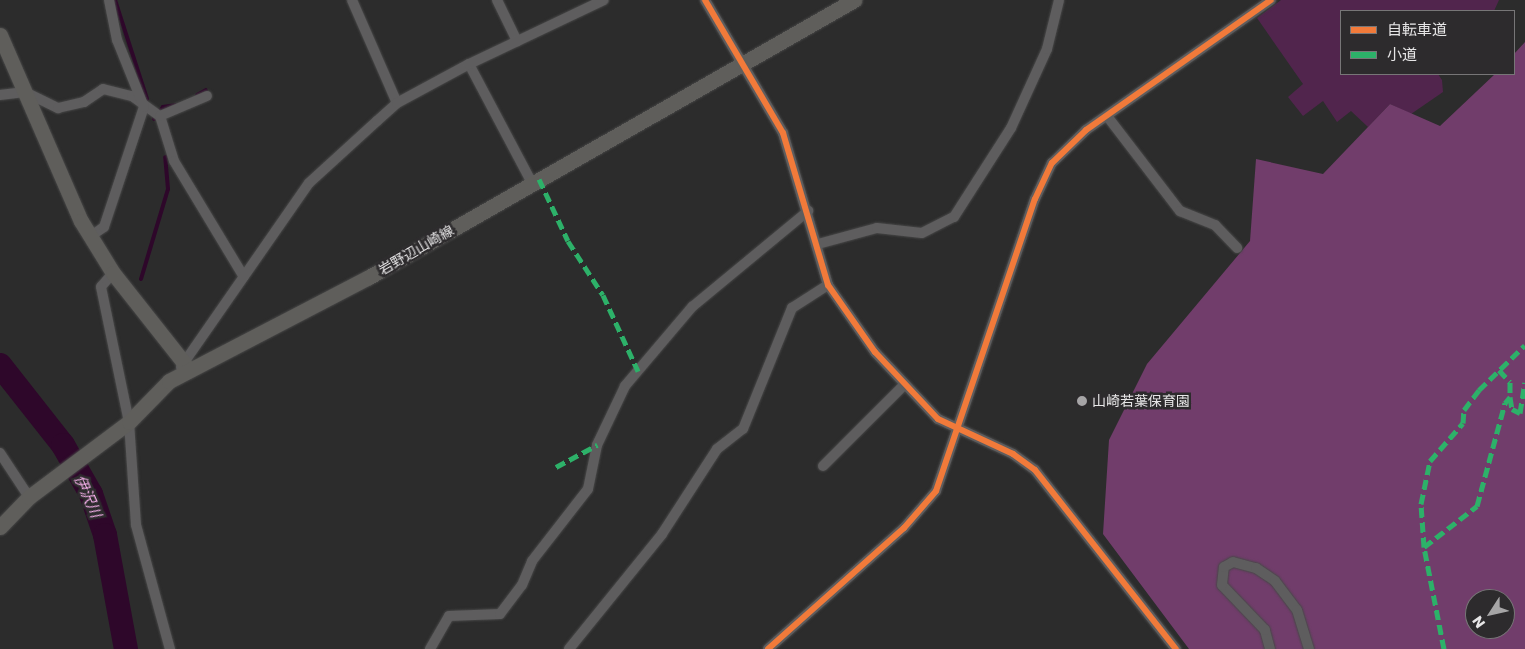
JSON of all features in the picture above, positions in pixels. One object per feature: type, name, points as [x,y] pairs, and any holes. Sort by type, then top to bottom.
[{"type":"main road","name":"岩野辺山崎線","points":[[2,521],[32,495],[103,444],[129,422],[169,382],[369,277],[854,0]]},
{"type":"main road","points":[[0,35],[62,183],[91,236],[113,273],[184,363]]},
{"type":"street","points":[[91,236],[104,227],[144,107],[117,40],[108,0]]},
{"type":"street","points":[[352,0],[397,104]]},
{"type":"street","points":[[497,0],[517,41]]},
{"type":"street","points":[[169,382],[308,184],[397,104],[469,64],[604,0]]},
{"type":"street","points":[[705,0],[783,133],[818,244],[828,285],[903,386],[954,428],[1013,454],[1035,470],[1176,649]]},
{"type":"street","points":[[818,244],[877,228],[922,233],[954,217],[1011,128],[1047,49],[1059,0]]},
{"type":"street","points":[[768,649],[904,528],[936,491],[948,461],[954,428],[1049,171],[1086,130],[1271,0]]},
{"type":"street","points":[[469,64],[532,183]]},
{"type":"street","points":[[0,95],[25,92],[58,108],[84,102],[103,90],[132,96],[144,107],[160,116],[174,161],[244,277]]},
{"type":"street","points":[[160,116],[206,96]]},
{"type":"street","points":[[1107,116],[1180,211],[1215,225],[1237,248]]},
{"type":"street","points":[[430,649],[449,616],[500,614],[522,585],[532,561],[588,489],[596,445],[626,386],[692,307],[808,211]]},
{"type":"street","points":[[113,273],[101,287],[129,422],[136,525],[170,649]]},
{"type":"street","points":[[569,649],[662,534],[717,450],[743,429],[792,308],[828,285]]},
{"type":"street","points":[[823,466],[903,386]]},
{"type":"street","points":[[0,453],[32,495]]},
{"type":"street","points":[[1270,649],[1265,630],[1222,585],[1224,567],[1233,562],[1256,568],[1275,581],[1297,610],[1309,649]]},
{"type":"shaded area","points":[[1281,0],[1499,0],[1494,10],[1340,10],[1340,75],[1439,75],[1442,80],[1443,92],[1411,114],[1390,104],[1368,127],[1351,111],[1337,122],[1323,101],[1303,116],[1288,97],[1303,84],[1257,18]]},
{"type":"shaded area","points":[[1525,42],[1525,649],[1189,649],[1103,534],[1109,440],[1147,364],[1250,241],[1256,159],[1323,174],[1390,104],[1440,126],[1494,75],[1515,75],[1515,53]]},
{"type":"waterway","points":[[115,0],[147,99]]},
{"type":"waterway","points":[[197,95],[206,90]]},
{"type":"waterway","points":[[154,119],[163,107],[175,105]]},
{"type":"waterway","points":[[141,279],[168,189],[165,157]]},
{"type":"waterway","name":"伊沢川","points":[[0,365],[63,445],[91,494],[105,535],[126,649]]},
{"type":"marked path","points":[[539,179],[568,241],[603,295],[638,371]]},
{"type":"marked path","points":[[1444,649],[1424,547],[1421,504],[1430,461],[1463,423],[1464,410],[1479,390],[1525,345]]},
{"type":"marked path","points":[[1499,370],[1510,382],[1510,397]]},
{"type":"marked path","points":[[1424,547],[1477,506],[1505,403],[1510,397],[1512,409],[1520,413],[1525,382]]},
{"type":"marked path","points":[[556,467],[597,445]]},
{"type":"cycle path","points":[[705,0],[783,133],[828,285],[875,352],[938,419],[1013,454],[1035,470],[1176,649]]},
{"type":"cycle path","points":[[768,649],[904,528],[936,491],[1035,199],[1052,163],[1086,130],[1271,0]]},
{"type":"place","name":"山崎若葉保育園","points":[[1082,401]]}]
